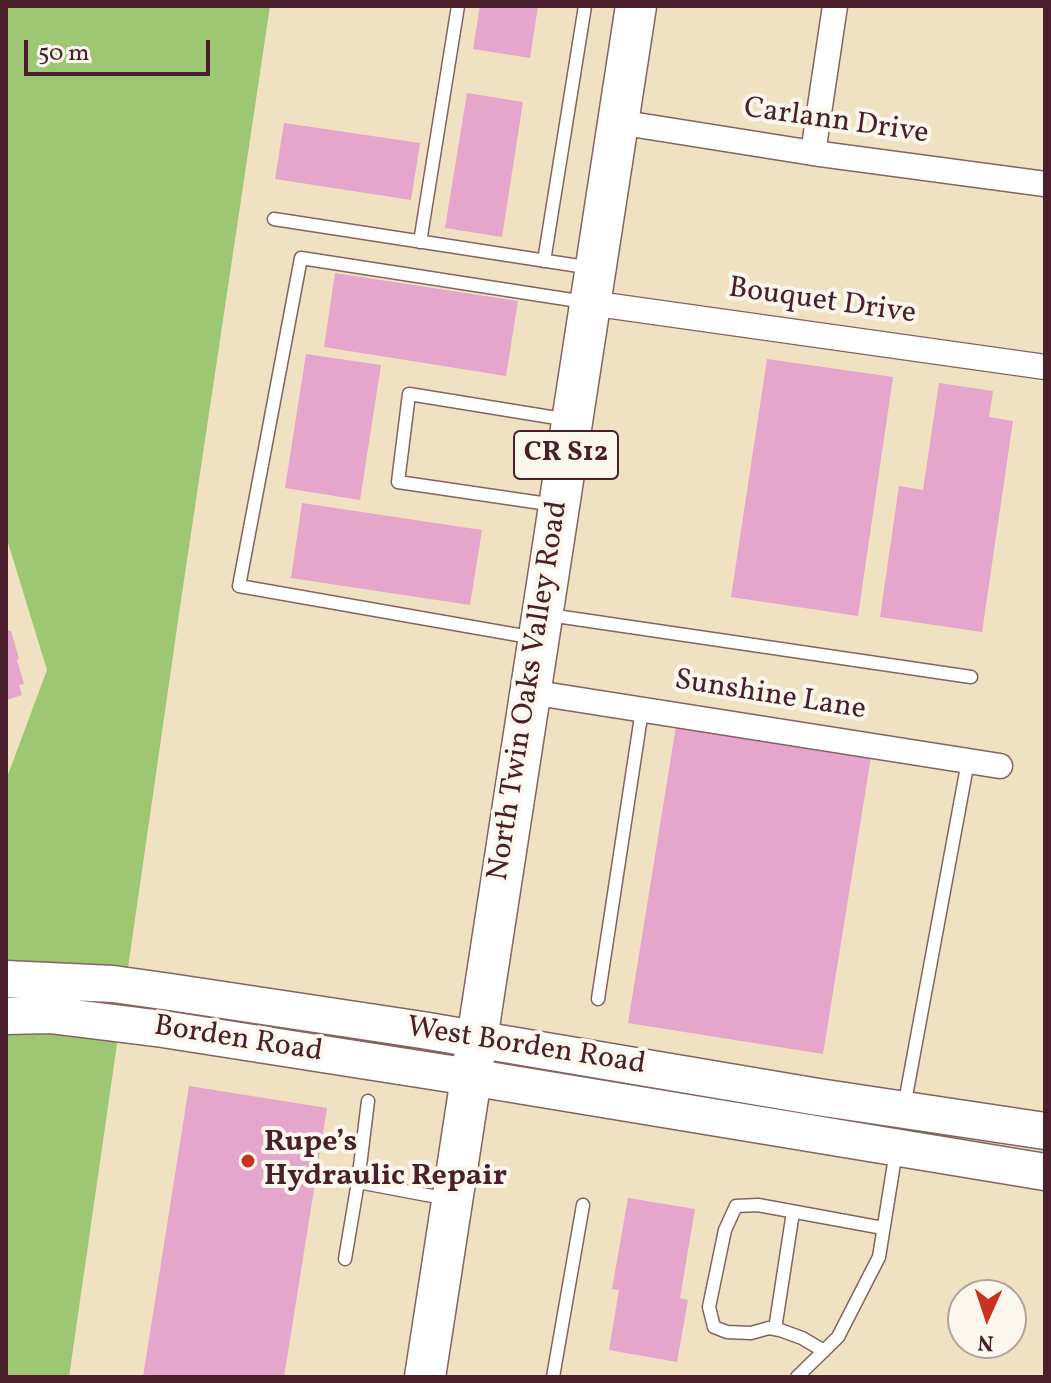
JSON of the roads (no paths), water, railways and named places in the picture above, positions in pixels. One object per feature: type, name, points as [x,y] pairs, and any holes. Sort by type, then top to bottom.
[{"type":"main road","name":"North Twin Oaks Valley Road","points":[[425,1377],[636,6]]},
{"type":"main road","name":"West Borden Road","points":[[6,979],[113,984],[170,992],[897,1148],[1045,1172]]},
{"type":"main road","name":"Borden Road","points":[[6,1016],[50,1015],[163,1029],[473,1058]]},
{"type":"main road","name":"West Borden Road","points":[[473,1058],[904,1110],[1045,1131]]},
{"type":"street","points":[[813,153],[835,6]]},
{"type":"street","name":"Carlann Drive","points":[[618,122],[813,153],[1045,184]]},
{"type":"street","name":"Bouquet Drive","points":[[593,286],[1045,367]]},
{"type":"street","name":"Sunshine Lane","points":[[530,692],[1000,766]]},
{"type":"lane","points":[[420,242],[458,6]]},
{"type":"lane","points":[[544,261],[585,6]]},
{"type":"lane","points":[[274,219],[544,261],[593,286]]},
{"type":"lane","points":[[593,286],[301,258],[239,586],[540,626],[971,677]]},
{"type":"lane","points":[[559,505],[398,482],[409,394],[572,420]]},
{"type":"lane","points":[[598,999],[642,710]]},
{"type":"lane","points":[[904,1110],[968,761]]},
{"type":"lane","points":[[345,1259],[368,1101]]},
{"type":"lane","points":[[797,1377],[838,1337],[879,1257],[897,1148]]},
{"type":"lane","points":[[358,1182],[451,1199]]},
{"type":"lane","points":[[553,1377],[583,1205]]},
{"type":"lane","points":[[824,1351],[802,1338],[775,1329],[751,1333],[727,1332],[714,1327],[709,1307],[725,1230],[736,1206],[758,1205],[883,1228]]},
{"type":"lane","points":[[775,1329],[793,1212]]},
{"type":"place","name":"Rupe’s Hydraulic Repair","points":[[248,1161]]}]
